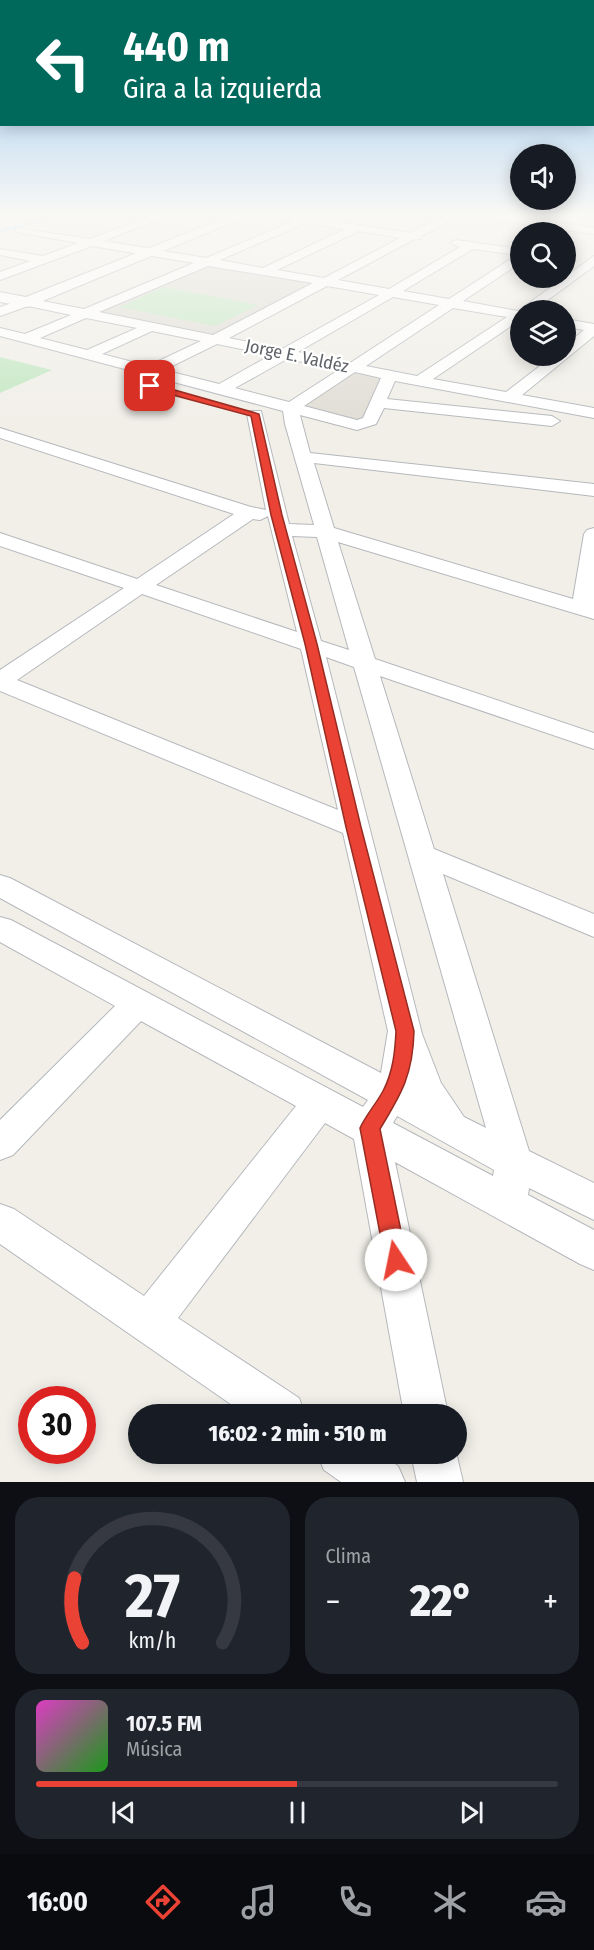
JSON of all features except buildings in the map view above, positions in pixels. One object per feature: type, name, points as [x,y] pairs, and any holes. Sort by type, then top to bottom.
[{"type":"street","points":[[0,312],[77,282]]},
{"type":"street","points":[[28,338],[160,282]]},
{"type":"street","points":[[150,371],[326,282]]},
{"type":"street","points":[[327,282],[510,312]]},
{"type":"street","points":[[221,390],[409,282]]},
{"type":"street","points":[[292,416],[352,368],[485,282]]},
{"type":"street","points":[[541,300],[565,282]]},
{"type":"street","name":"Jorge E. Valdéz","points":[[0,297],[153,326],[352,368],[594,413]]},
{"type":"street","points":[[420,381],[510,322]]},
{"type":"street","points":[[576,325],[594,328]]},
{"type":"street","points":[[88,355],[153,326]]},
{"type":"street","points":[[576,343],[594,328]]},
{"type":"street","points":[[0,332],[221,390],[292,416]]},
{"type":"street","points":[[0,346],[255,414],[292,416],[357,425],[370,422],[390,375]]},
{"type":"street","points":[[508,398],[548,366]]},
{"type":"street","points":[[379,403],[594,426]]},
{"type":"street","points":[[255,414],[278,522],[311,644],[405,1031],[426,1090],[451,1127]]},
{"type":"street","points":[[292,416],[514,1162],[507,1203]]},
{"type":"street","points":[[3,437],[278,522],[326,532],[588,610],[594,534]]},
{"type":"street","points":[[303,457],[594,490]]},
{"type":"street","points":[[0,682],[249,513]]},
{"type":"street","points":[[0,539],[594,741]]},
{"type":"street","points":[[0,682],[354,827]]},
{"type":"street","points":[[423,855],[594,926]]},
{"type":"street","points":[[0,885],[514,1162],[594,1202]]},
{"type":"street","points":[[0,928],[594,1251]]},
{"type":"street","points":[[0,1144],[139,1002]]},
{"type":"street","points":[[405,1031],[404,1059],[391,1094],[370,1128],[424,1404]]},
{"type":"street","points":[[149,1323],[321,1101]]},
{"type":"street","points":[[0,1222],[268,1404]]},
{"type":"street","points":[[355,1464],[382,1482]]},
{"type":"street","points":[[436,1464],[440,1482]]},
{"type":"shaded area","points":[[161,282],[324,282],[216,339],[87,313]]},
{"type":"shaded area","points":[[352,368],[390,375],[364,424],[292,408]]},
{"type":"green space","points":[[164,287],[258,305],[215,326],[119,307]]},
{"type":"green space","points":[[0,357],[52,370],[0,393]]},
{"type":"route","points":[[150,386],[255,414],[276,515],[311,644],[405,1031],[404,1059],[398,1077],[391,1094],[370,1128],[396,1260]]}]
